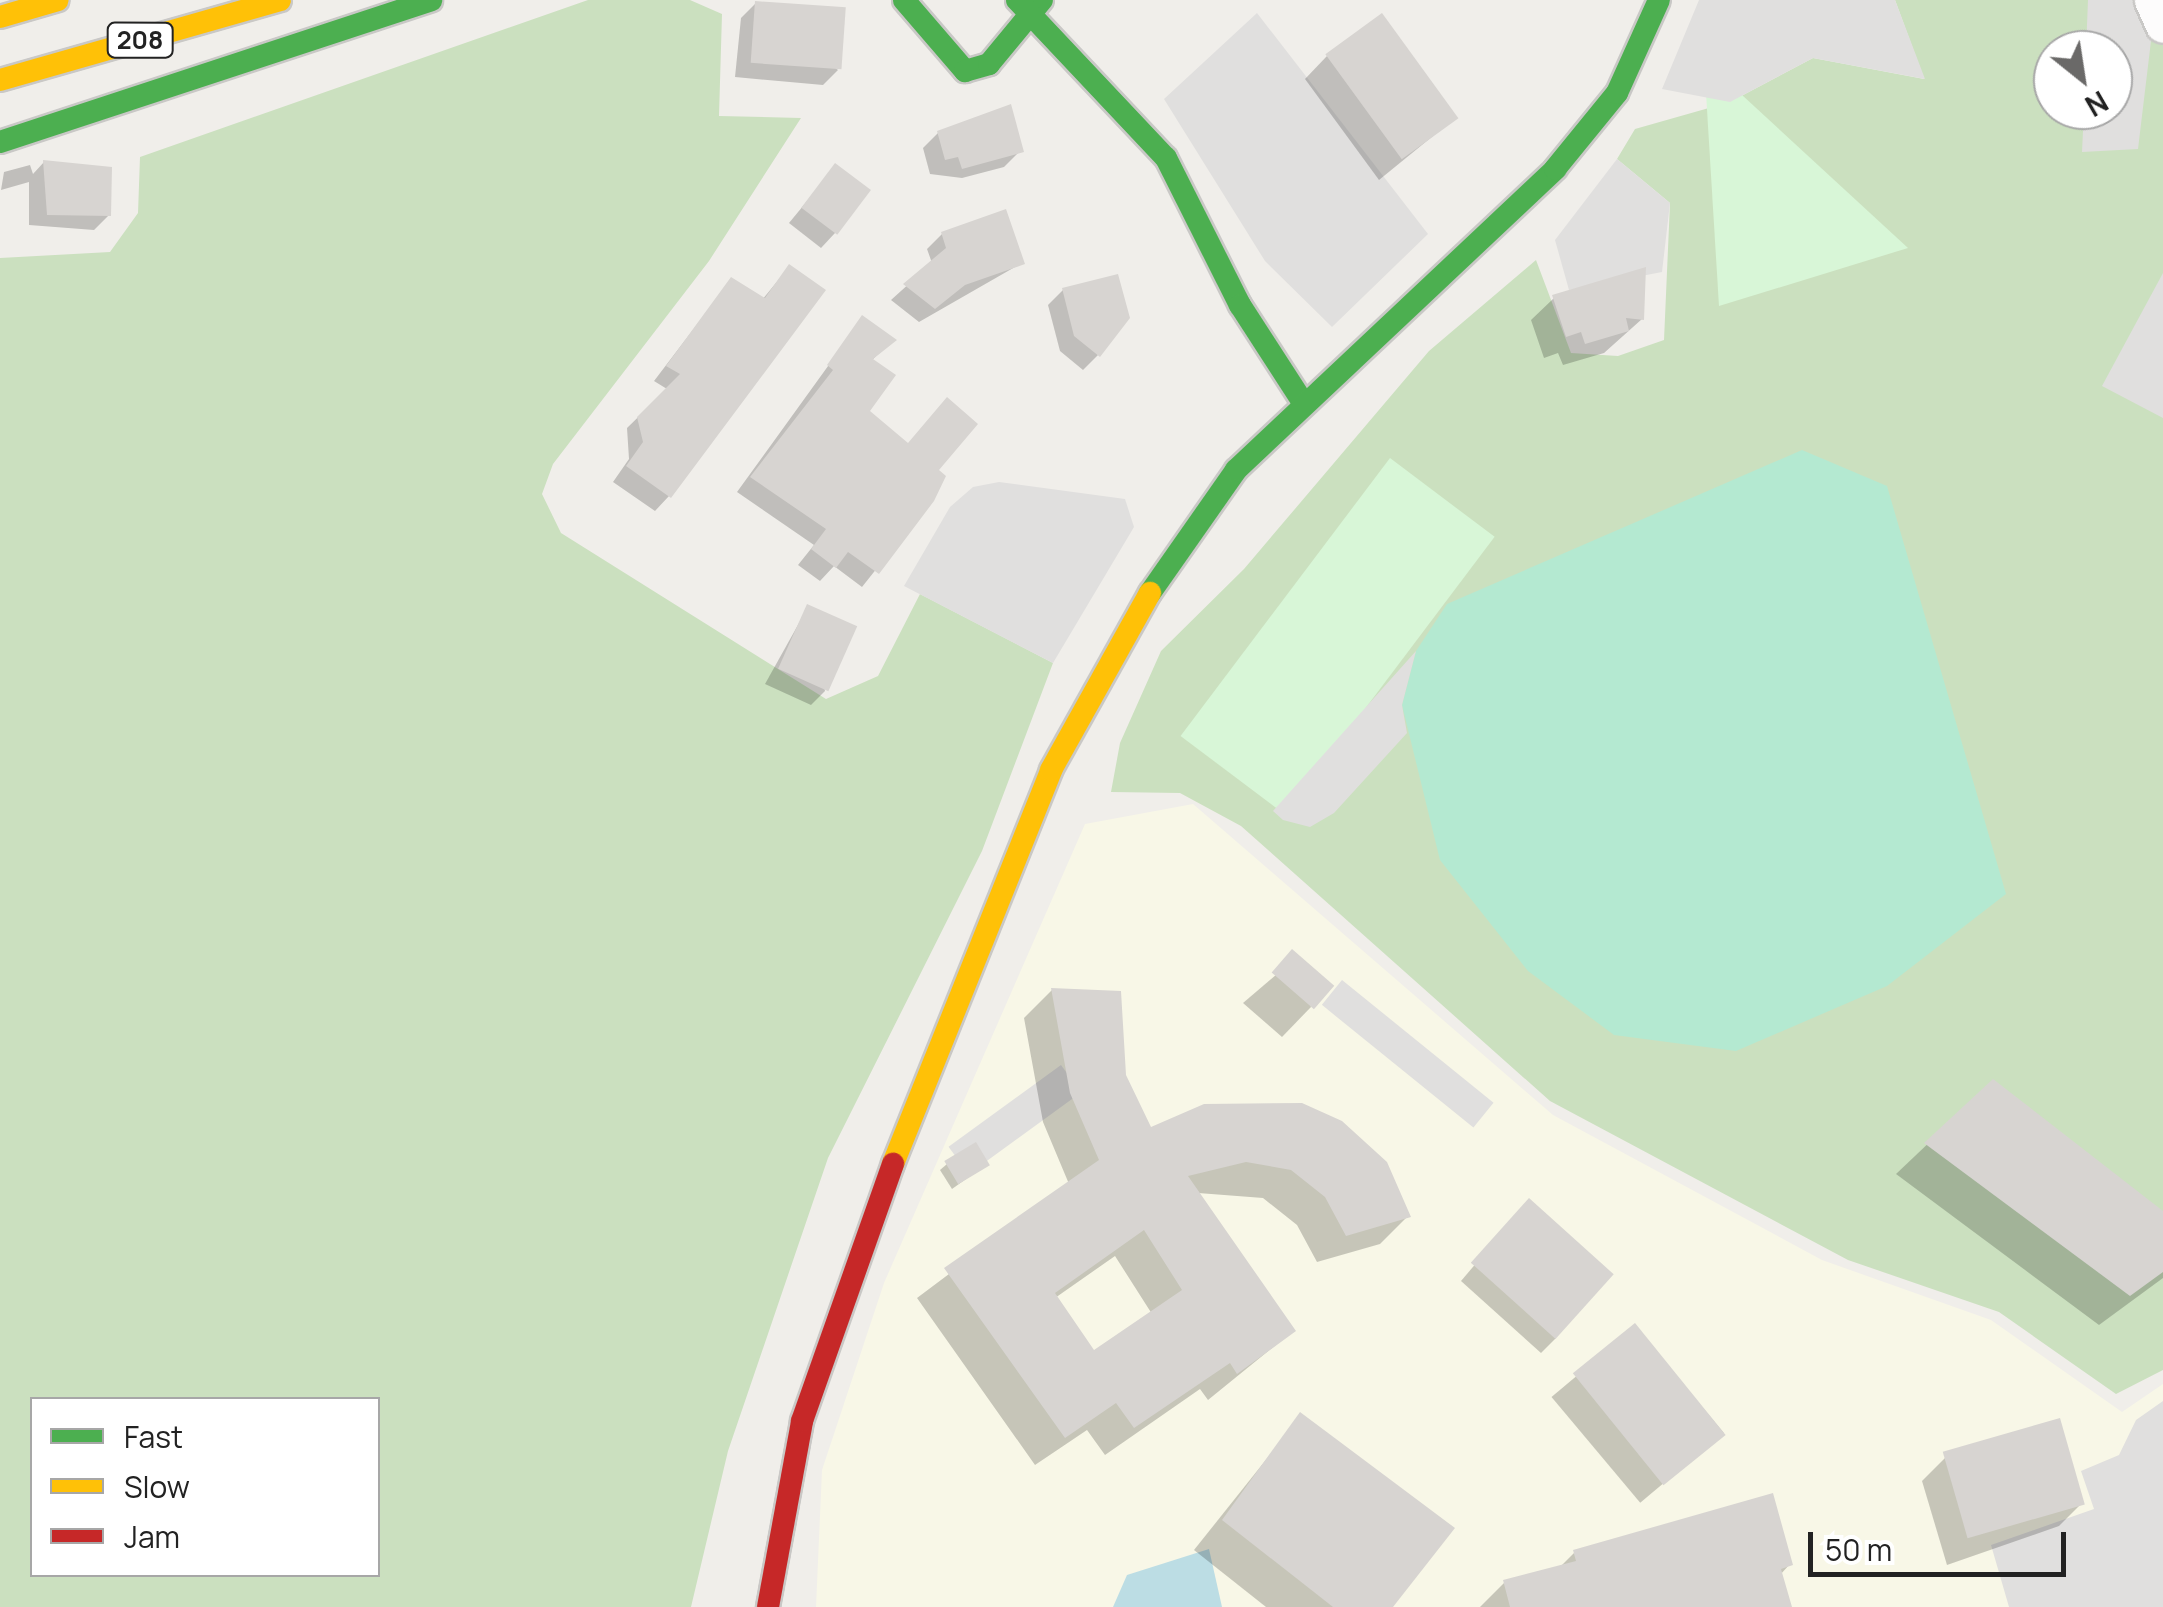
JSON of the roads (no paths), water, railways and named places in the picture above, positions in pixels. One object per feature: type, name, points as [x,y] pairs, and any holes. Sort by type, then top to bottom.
[{"type":"main road","points":[[0,17],[58,0]]},
{"type":"main road","name":"208","points":[[0,80],[280,0]]},
{"type":"main road","points":[[0,142],[432,0]]},
{"type":"main road","points":[[904,0],[965,71],[989,64],[1031,4],[1166,158],[1204,218],[1240,305],[1302,401]]},
{"type":"main road","points":[[768,1607],[802,1421],[859,1250],[1052,770],[1119,637],[1236,470],[1302,401],[1556,169],[1617,93],[1659,0]]},
{"type":"street","points":[[2152,0],[2163,25]]},
{"type":"water","points":[[1209,1549],[1222,1607],[1113,1607],[1127,1575]]}]
